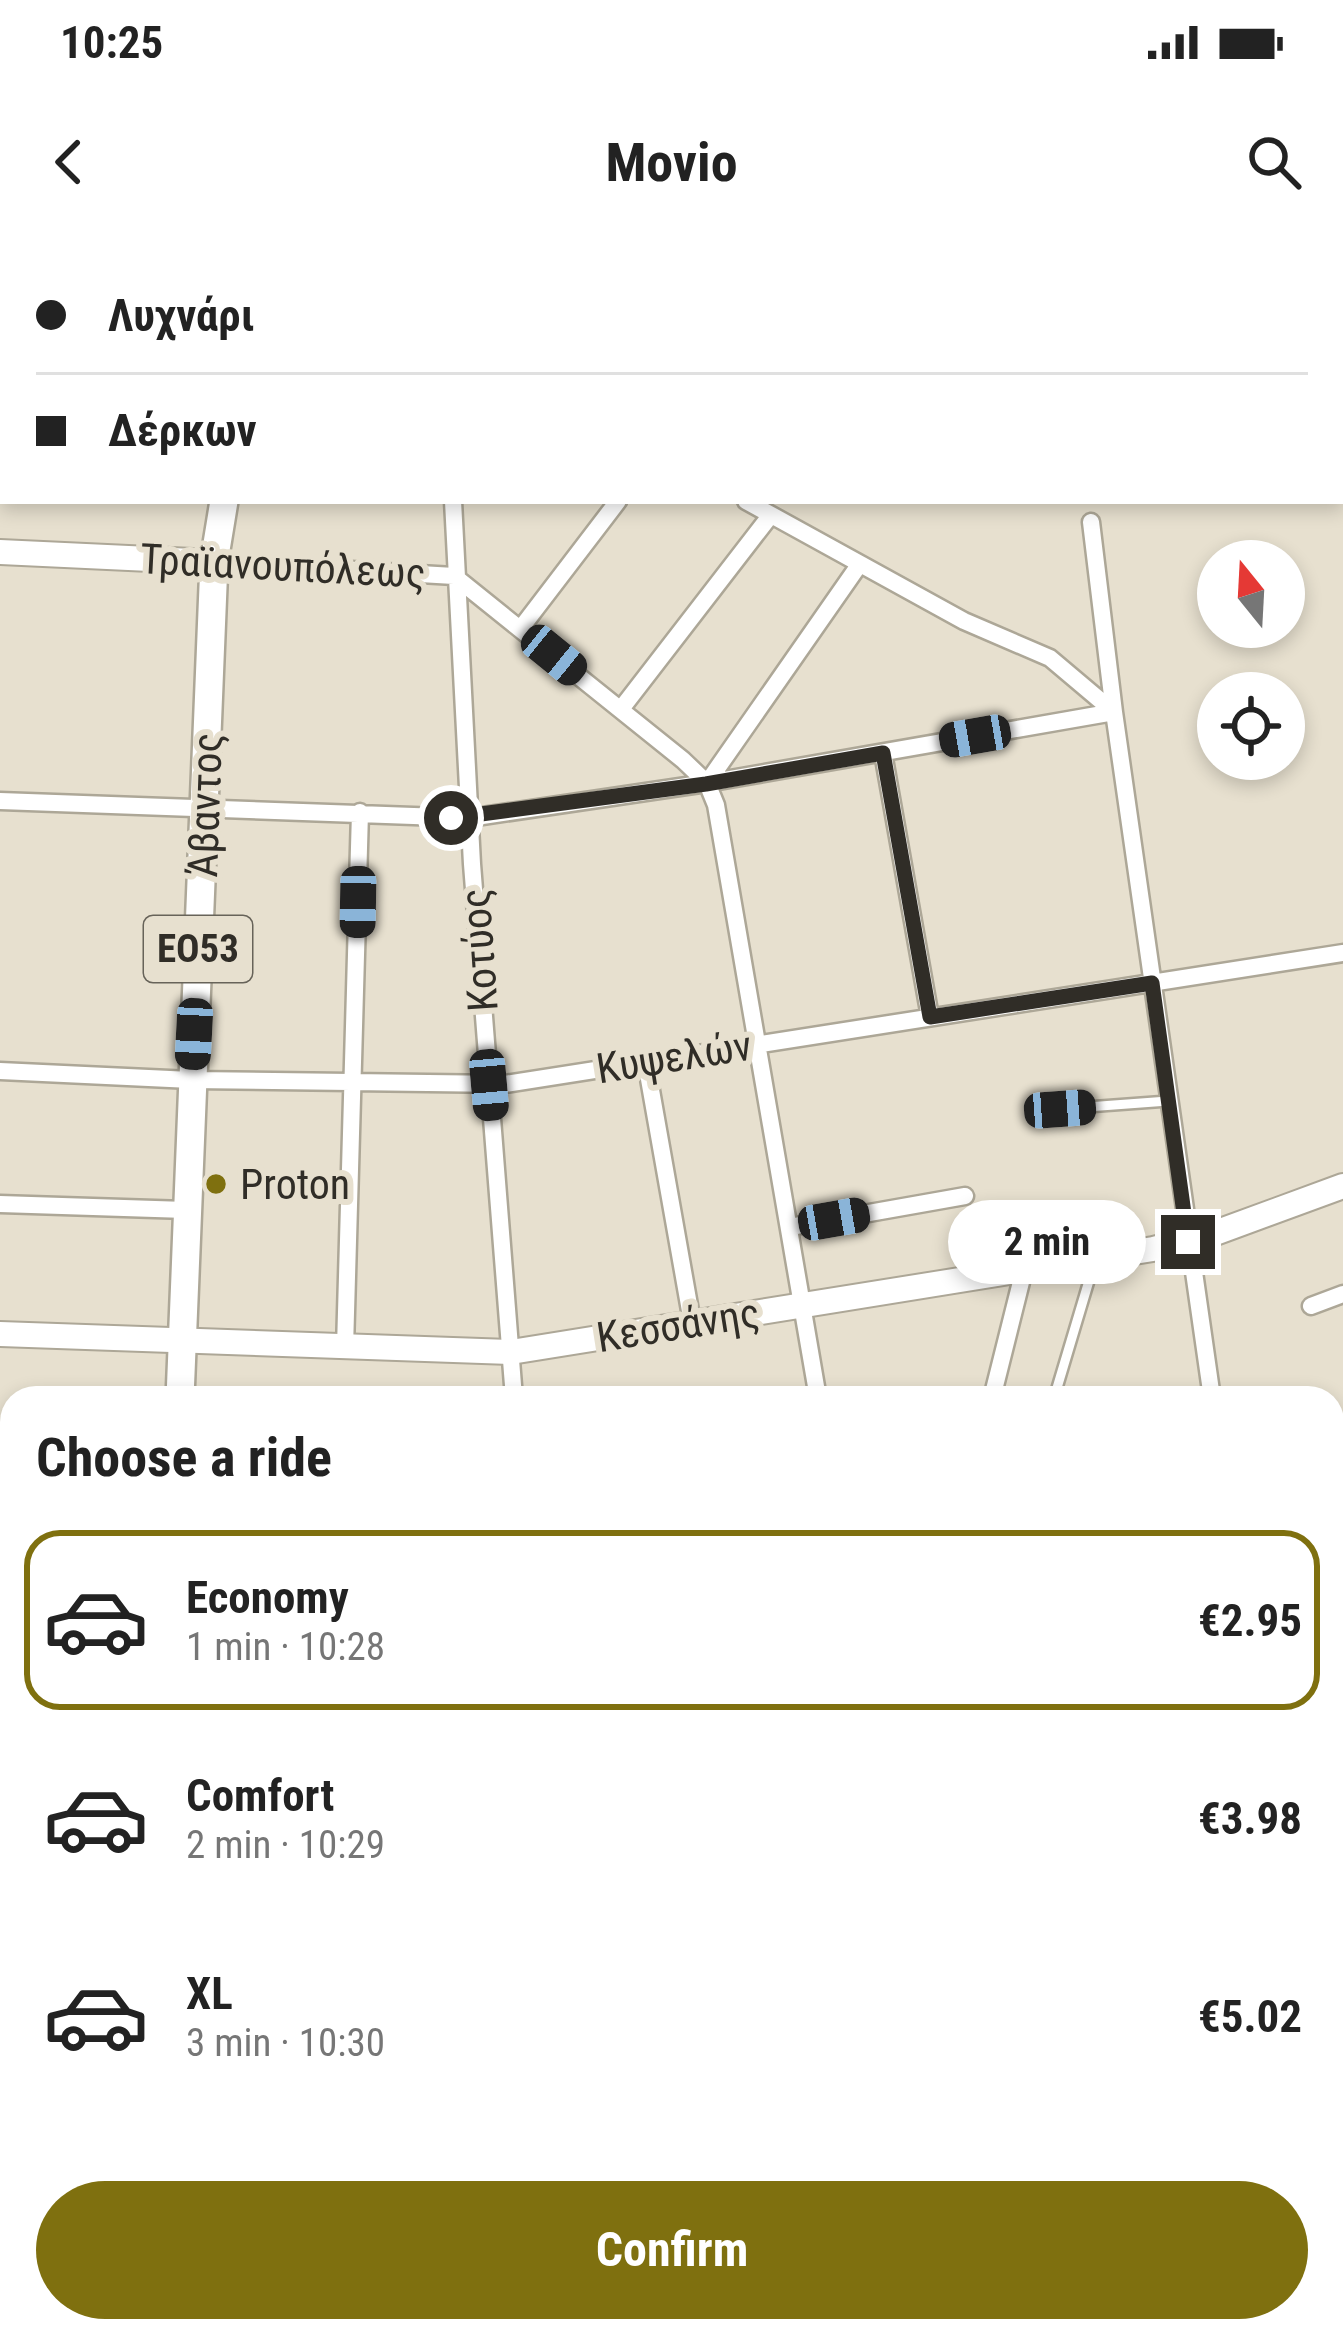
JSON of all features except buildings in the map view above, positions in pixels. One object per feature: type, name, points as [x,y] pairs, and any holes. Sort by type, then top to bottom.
[{"type":"main road","name":"Άβαντος","points":[[180,1386],[214,562],[224,504]]},
{"type":"street","name":"Κοτύος","points":[[453,504],[470,818],[513,1386]]},
{"type":"street","points":[[520,628],[616,504]]},
{"type":"street","points":[[751,504],[991,634],[1050,658],[1114,712]]},
{"type":"street","points":[[621,710],[770,516]]},
{"type":"street","points":[[1091,522],[1210,1386]]},
{"type":"street","name":"Τραϊανουπόλεως","points":[[0,552],[458,578],[706,784]]},
{"type":"street","points":[[706,784],[859,565]]},
{"type":"street","points":[[0,801],[470,818],[706,784],[1114,712]]},
{"type":"street","points":[[883,753],[930,1017]]},
{"type":"street","points":[[706,784],[716,805],[816,1386]]},
{"type":"street","points":[[346,1348],[360,812]]},
{"type":"street","name":"Κυψελών","points":[[0,1071],[489,1085],[1343,953]]},
{"type":"street","points":[[646,1062],[692,1322]]},
{"type":"street","name":"Κεσσάνης","points":[[0,1334],[511,1352],[1188,1242],[1343,1186]]},
{"type":"street","points":[[790,1227],[965,1196]]},
{"type":"street","points":[[0,1204],[186,1210]]},
{"type":"street","points":[[995,1386],[1024,1270]]},
{"type":"street","points":[[1311,1306],[1343,1294]]},
{"type":"lane","points":[[1060,1109],[1168,1100]]},
{"type":"lane","points":[[1058,1386],[1096,1258]]},
{"type":"place","name":"Proton","points":[[216,1184]]},
{"type":"route","points":[[451,818],[706,784],[883,753],[930,1017],[1152,983],[1188,1242]]}]
